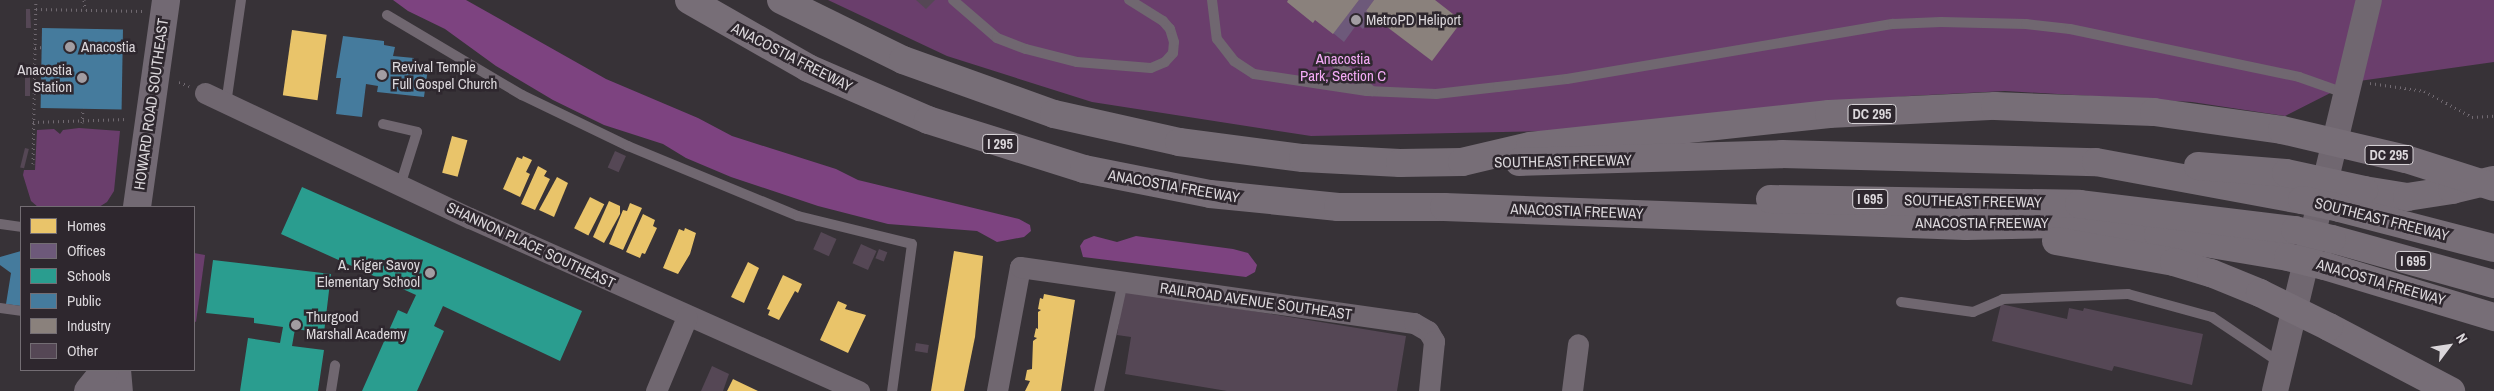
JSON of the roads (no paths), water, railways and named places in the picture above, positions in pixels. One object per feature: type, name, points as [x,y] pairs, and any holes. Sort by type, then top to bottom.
[{"type":"highway","name":"ANACOSTIA FREEWAY","points":[[689,0],[779,53],[873,97],[958,130],[1053,161],[1148,183],[1243,198],[1338,207],[1444,207],[1966,226],[2056,224],[2158,234],[2288,257],[2325,266],[2494,317]]},
{"type":"highway","points":[[781,0],[845,33],[917,66],[1015,101],[1154,138],[1304,158],[1400,163],[1462,162]]},
{"type":"highway","points":[[802,0],[845,33]]},
{"type":"highway","name":"DC 295","points":[[1462,162],[1530,146],[1820,115],[1995,106],[2146,111],[2282,130],[2406,159],[2494,187]]},
{"type":"highway","name":"SOUTHEAST FREEWAY","points":[[1462,162],[1557,162],[1782,154],[2096,162],[2302,200],[2494,248]]},
{"type":"highway","points":[[2096,162],[2229,167],[2286,173],[2407,197],[2452,190],[2494,180]]},
{"type":"highway","name":"SOUTHEAST FREEWAY","points":[[1444,207],[1536,200],[1970,200],[2079,204],[2295,230],[2494,284]]},
{"type":"highway","points":[[1966,226],[2174,262],[2212,273],[2260,293],[2451,391]]},
{"type":"main road","name":"HOWARD ROAD SOUTHEAST","points":[[137,206],[155,6]]},
{"type":"main road","points":[[88,391],[104,371]]},
{"type":"main road","points":[[105,391],[112,371]]},
{"type":"main road","points":[[117,371],[119,391]]},
{"type":"street","points":[[2275,391],[2355,87],[2369,0]]},
{"type":"street","name":"SHANNON PLACE SOUTHEAST","points":[[206,93],[400,186],[687,317],[859,391]]},
{"type":"street","name":"RAILROAD AVENUE SOUTHEAST","points":[[997,391],[1020,267],[1420,325],[1434,341],[1429,391]]},
{"type":"street","points":[[656,391],[687,317]]},
{"type":"street","points":[[1572,391],[1578,344]]},
{"type":"lane","points":[[226,104],[241,0]]},
{"type":"lane","points":[[953,0],[997,38],[1026,49],[1077,62],[1151,68],[1165,62],[1173,53],[1174,42],[1170,29],[1163,21],[1129,0]]},
{"type":"lane","points":[[1212,0],[1217,39],[1234,61],[1254,74],[1373,91],[1436,94],[1567,79],[1893,24],[1941,22],[2026,24],[2070,29],[2299,78],[2355,87]]},
{"type":"lane","points":[[387,15],[522,95],[628,146],[798,216],[912,244],[892,391]]},
{"type":"lane","points":[[1328,57],[1373,91]]},
{"type":"lane","points":[[383,124],[417,132],[400,186]]},
{"type":"lane","points":[[0,224],[20,227]]},
{"type":"lane","points":[[1099,391],[1123,282]]},
{"type":"lane","points":[[1901,302],[1972,312],[2003,299],[2128,294],[2212,318],[2282,364]]},
{"type":"lane","points":[[0,308],[20,311]]},
{"type":"lane","points":[[331,391],[335,365]]},
{"type":"place","name":"MetroPD Heliport","points":[[1356,20]]},
{"type":"place","name":"Anacostia","points":[[70,47]]},
{"type":"place","name":"Revival Temple Full Gospel Church","points":[[382,75]]},
{"type":"place","name":"Anacostia Station","points":[[82,78]]},
{"type":"place","name":"A. Kiger Savoy Elementary School","points":[[430,273]]},
{"type":"place","name":"Thurgood Marshall Academy","points":[[296,325]]},
{"type":"park label","name":"Anacostia Park, Section C","points":[[1343,66]]}]
